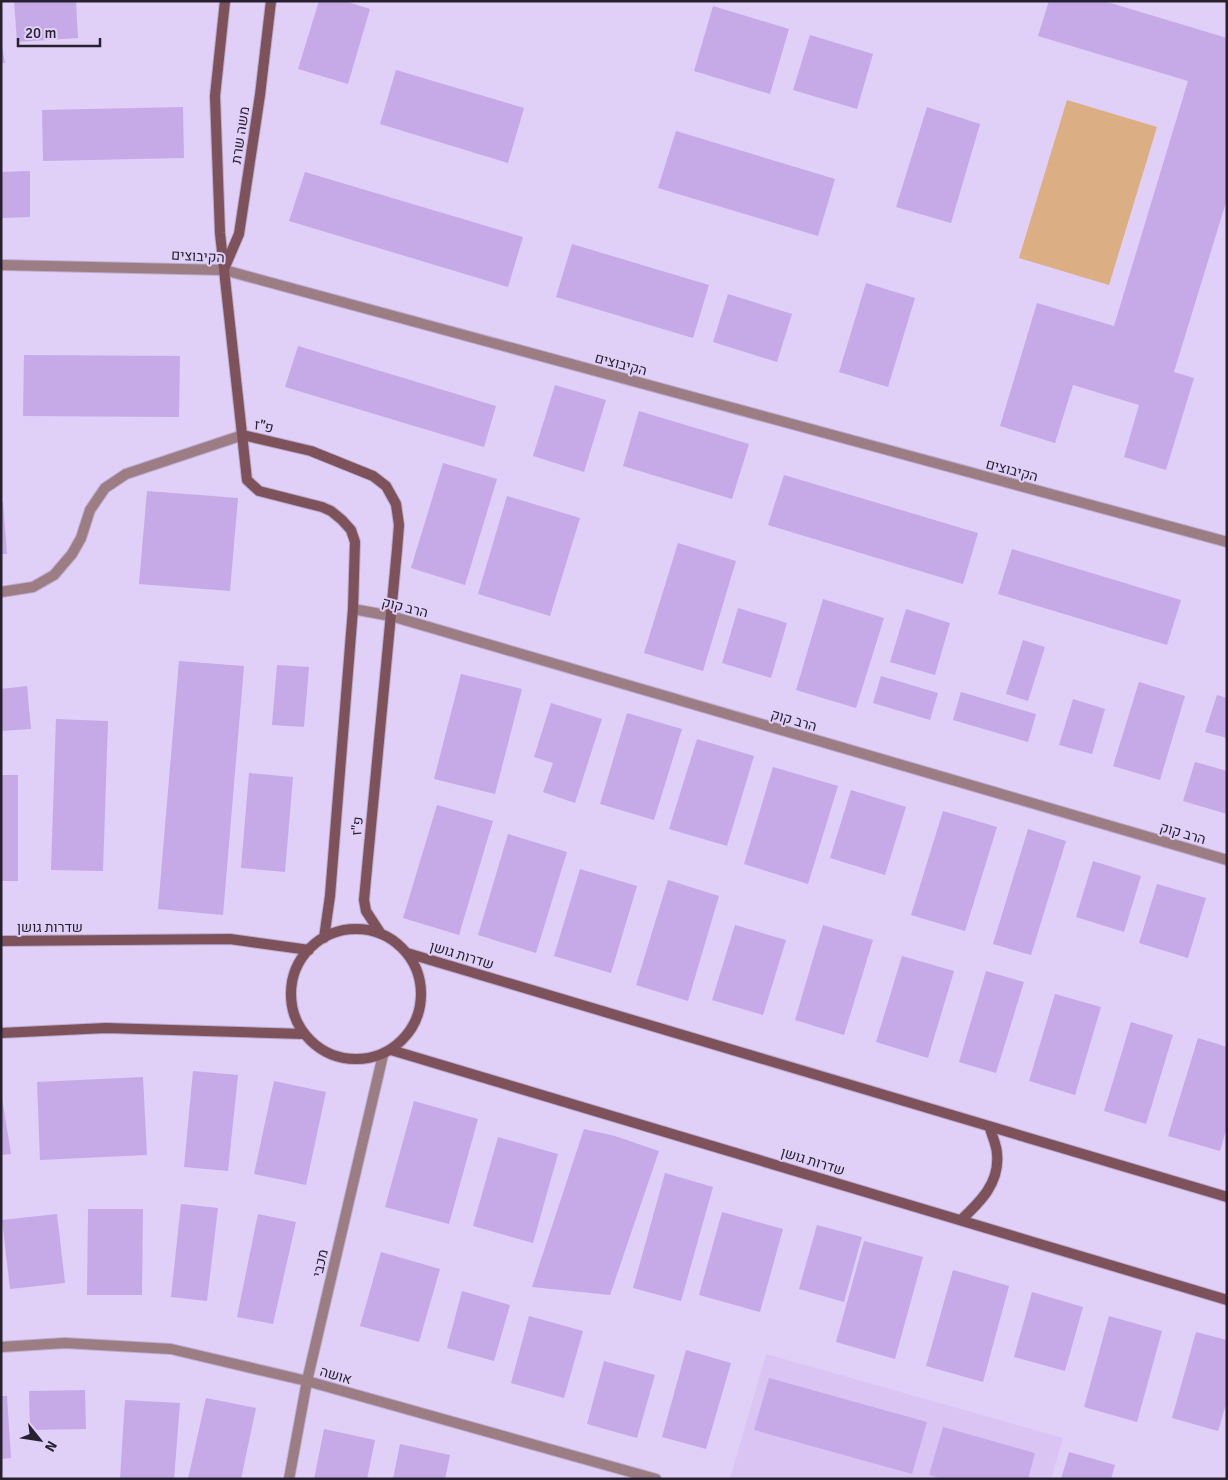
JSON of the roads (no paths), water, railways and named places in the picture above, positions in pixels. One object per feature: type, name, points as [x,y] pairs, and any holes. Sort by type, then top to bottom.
[{"type":"street","name":"משה שרת","points":[[225,1],[215,96],[220,233],[243,435]]},
{"type":"street","name":"משה שרת","points":[[224,270],[239,234],[260,96],[271,1]]},
{"type":"street","name":"הקיבוצים","points":[[1,265],[224,270],[1227,542]]},
{"type":"street","points":[[1,592],[33,587],[54,575],[72,554],[90,510],[105,488],[112,483],[126,474],[243,435]]},
{"type":"street","name":"פ\"ז","points":[[324,938],[330,896],[353,609],[355,542],[351,530],[331,511],[259,491],[253,487],[247,480],[245,471],[243,435],[311,451],[373,476],[386,486],[396,504],[399,525],[364,900],[366,912],[381,934]]},
{"type":"street","name":"הרב קוק","points":[[353,609],[391,616],[1227,860]]},
{"type":"street","points":[[351,929],[381,934],[395,942],[407,953],[418,972],[422,994],[418,1016],[408,1035],[387,1052],[362,1060],[340,1058],[320,1049],[304,1034],[295,1018],[291,1000],[292,982],[298,964],[309,950],[324,938],[337,932],[351,929]]},
{"type":"street","name":"שדרות גושן","points":[[1,941],[230,939],[309,950]]},
{"type":"street","name":"שדרות גושן","points":[[407,953],[1227,1198]]},
{"type":"street","points":[[1,1033],[106,1028],[304,1034]]},
{"type":"street","name":"שדרות גושן","points":[[387,1052],[1227,1300]]},
{"type":"street","name":"מכבי","points":[[289,1479],[307,1382],[387,1052]]},
{"type":"street","points":[[961,1220],[982,1201],[994,1180],[997,1155],[990,1128]]},
{"type":"street","name":"אושה","points":[[1,1347],[65,1343],[171,1349],[307,1382],[656,1479]]}]
